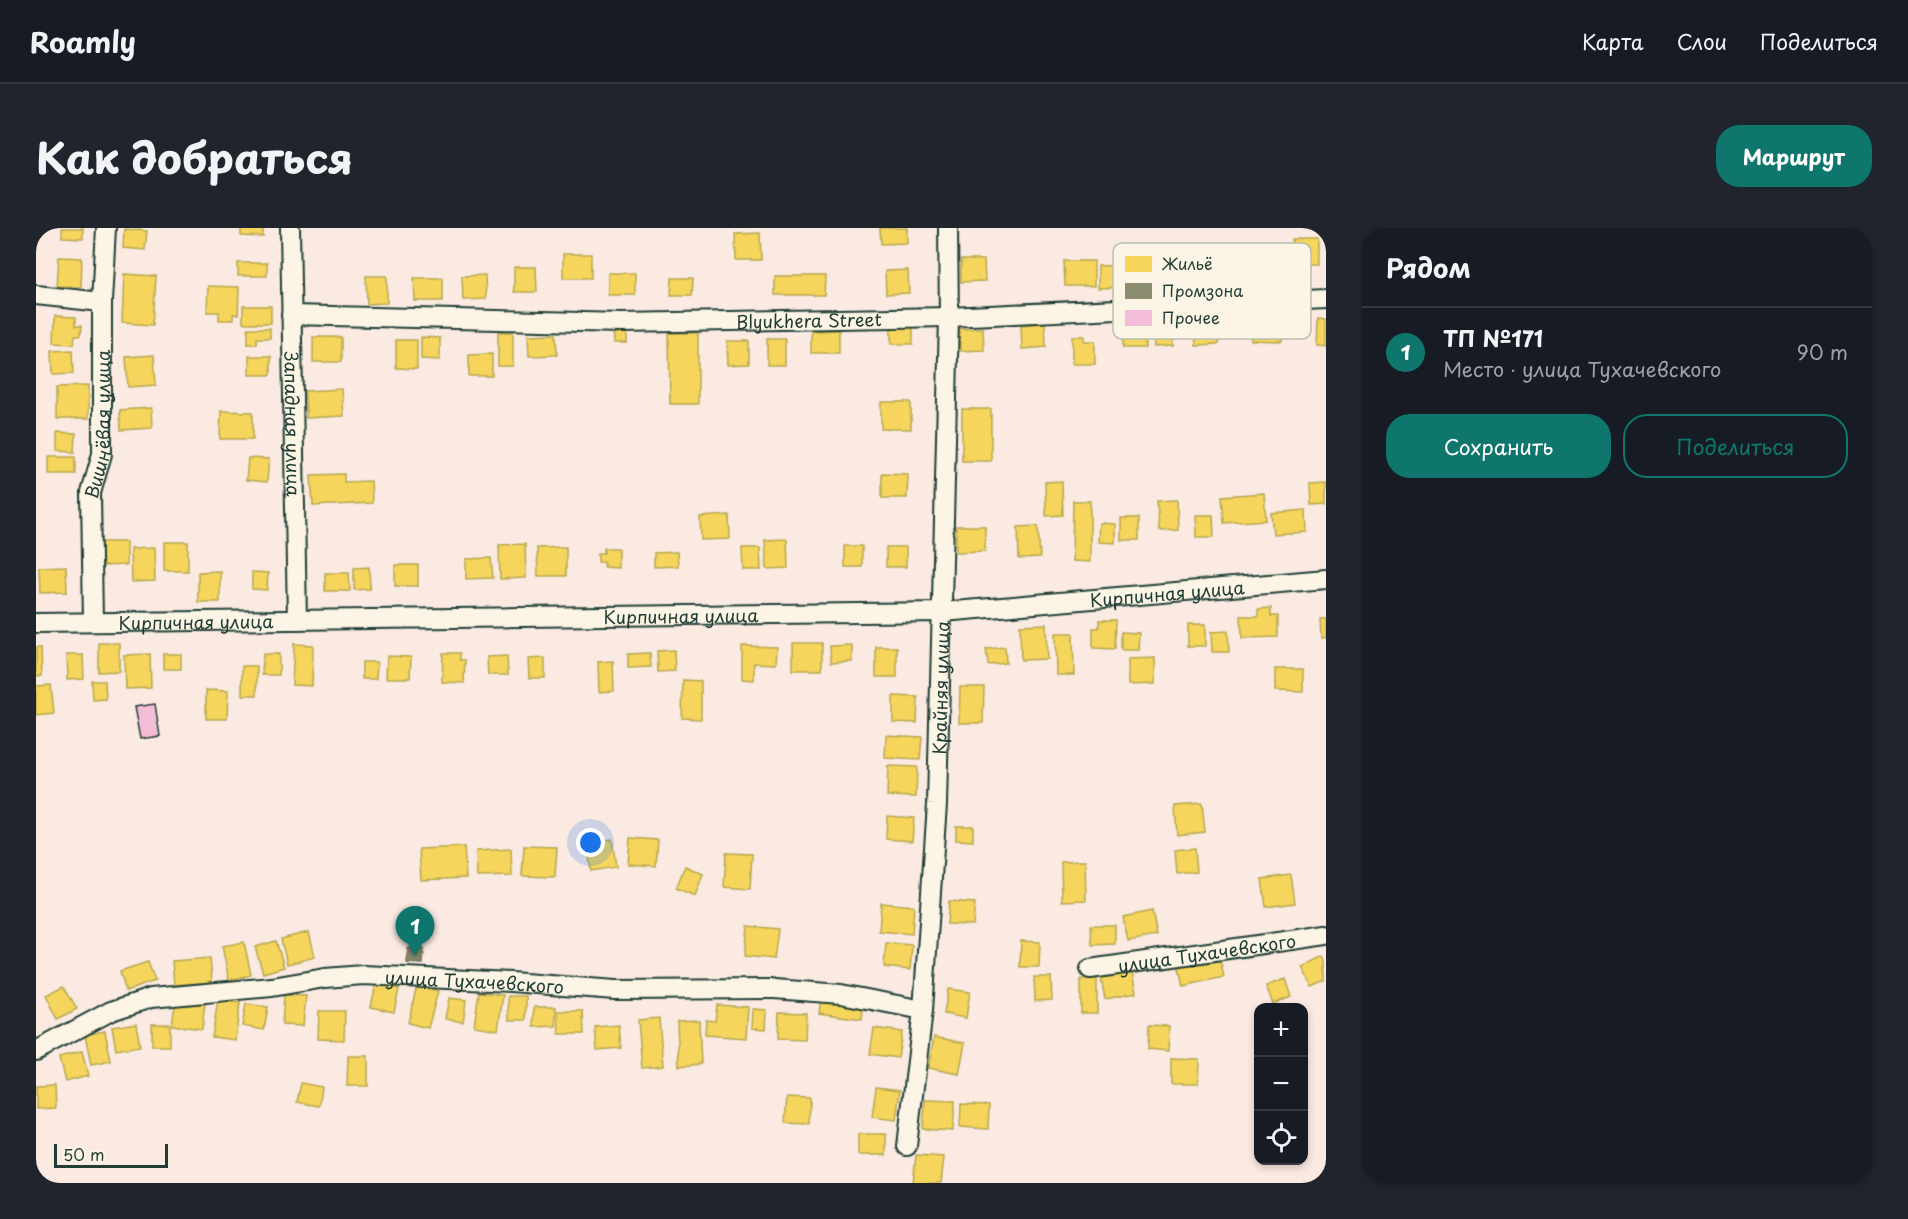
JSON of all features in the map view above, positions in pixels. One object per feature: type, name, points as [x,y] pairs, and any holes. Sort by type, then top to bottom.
[{"type":"street","name":"Вишнёвая улица","points":[[93,621],[91,493],[102,454],[102,302],[106,228]]},
{"type":"street","name":"Западная улица","points":[[290,228],[297,620]]},
{"type":"street","name":"Крайняя улица","points":[[907,1146],[923,1010],[937,804],[950,317],[948,228]]},
{"type":"street","points":[[36,295],[102,302]]},
{"type":"street","name":"Blyukhera Street","points":[[1311,300],[1326,299]]},
{"type":"street","name":"Blyukhera Street","points":[[291,315],[622,323],[950,317],[1113,309]]},
{"type":"street","name":"Кирпичная улица","points":[[36,623],[943,612],[1326,579]]},
{"type":"street","name":"улица Тухачевского","points":[[1090,969],[1326,935]]},
{"type":"street","name":"улица Тухачевского","points":[[36,1051],[111,1011],[151,998],[272,987],[325,978],[363,975],[615,990],[774,989],[841,994],[923,1010]]},
{"type":"building: Жильё","points":[[62,228],[83,228],[83,238],[62,237]]},
{"type":"building: Жильё","points":[[241,228],[263,228],[263,237],[241,236]]},
{"type":"building: Жильё","points":[[880,228],[907,228],[907,243],[881,244]]},
{"type":"building: Жильё","points":[[124,229],[147,231],[145,250],[123,248]]},
{"type":"building: Жильё","points":[[760,233],[761,260],[736,260],[735,234]]},
{"type":"building: Жильё","points":[[1292,239],[1317,239],[1317,264],[1311,264],[1311,243],[1292,243]]},
{"type":"building: Жильё","points":[[563,254],[591,254],[591,278],[563,278]]},
{"type":"building: Жильё","points":[[59,257],[82,258],[81,287],[57,286]]},
{"type":"building: Жильё","points":[[961,260],[984,260],[985,281],[961,282]]},
{"type":"building: Жильё","points":[[1064,261],[1094,261],[1094,286],[1065,286]]},
{"type":"building: Жильё","points":[[238,263],[267,263],[267,276],[238,276]]},
{"type":"building: Жильё","points":[[1098,266],[1113,266],[1113,288],[1098,288]]},
{"type":"building: Жильё","points":[[514,267],[536,267],[537,292],[514,292]]},
{"type":"building: Жильё","points":[[908,270],[909,293],[886,294],[885,271]]},
{"type":"building: Жильё","points":[[608,273],[635,273],[635,295],[608,295]]},
{"type":"building: Жильё","points":[[124,274],[156,276],[153,325],[122,323]]},
{"type":"building: Жильё","points":[[485,275],[486,299],[463,300],[462,276]]},
{"type":"building: Жильё","points":[[366,276],[387,276],[387,303],[367,304]]},
{"type":"building: Жильё","points":[[775,276],[825,276],[824,295],[775,295]]},
{"type":"building: Жильё","points":[[414,278],[443,278],[443,301],[415,301]]},
{"type":"building: Жильё","points":[[672,278],[693,278],[692,295],[671,295]]},
{"type":"building: Жильё","points":[[208,286],[239,287],[238,315],[233,314],[233,320],[219,320],[219,312],[207,312]]},
{"type":"building: Жильё","points":[[243,306],[271,306],[271,323],[243,323]]},
{"type":"building: Жильё","points":[[55,316],[76,317],[76,325],[82,325],[81,335],[75,335],[74,344],[54,343]]},
{"type":"building: Жильё","points":[[1318,318],[1326,319],[1326,346],[1317,345]]},
{"type":"building: Жильё","points":[[1045,323],[1046,347],[1022,349],[1021,325]]},
{"type":"building: Жильё","points":[[627,327],[627,343],[614,343],[613,328]]},
{"type":"building: Жильё","points":[[891,327],[913,327],[913,344],[891,344]]},
{"type":"building: Жильё","points":[[248,328],[270,328],[270,338],[257,338],[257,344],[248,344]]},
{"type":"building: Жильё","points":[[983,328],[984,350],[960,351],[959,329]]},
{"type":"building: Жильё","points":[[839,330],[839,353],[811,353],[811,331]]},
{"type":"building: Жильё","points":[[498,332],[513,332],[513,366],[498,366]]},
{"type":"building: Жильё","points":[[669,333],[698,333],[698,404],[670,404]]},
{"type":"building: Жильё","points":[[556,334],[557,355],[529,356],[528,335]]},
{"type":"building: Жильё","points":[[1072,336],[1084,336],[1084,341],[1095,341],[1095,364],[1072,364]]},
{"type":"building: Жильё","points":[[313,337],[341,337],[341,362],[313,362]]},
{"type":"building: Жильё","points":[[421,337],[440,338],[440,360],[421,359]]},
{"type":"building: Жильё","points":[[767,339],[785,339],[785,365],[767,365]]},
{"type":"building: Жильё","points":[[1123,339],[1145,339],[1145,348],[1123,348]]},
{"type":"building: Жильё","points":[[1154,339],[1173,339],[1173,346],[1154,347]]},
{"type":"building: Жильё","points":[[1196,339],[1219,339],[1219,344],[1196,345]]},
{"type":"building: Жильё","points":[[1251,339],[1282,339],[1282,341]]},
{"type":"building: Жильё","points":[[396,340],[417,340],[417,369],[396,368]]},
{"type":"building: Жильё","points":[[727,341],[749,341],[749,364],[728,365]]},
{"type":"building: Жильё","points":[[73,350],[74,373],[53,374],[52,351]]},
{"type":"building: Жильё","points":[[492,354],[492,376],[469,376],[469,355]]},
{"type":"building: Жильё","points":[[154,355],[156,385],[128,387],[126,357]]},
{"type":"building: Жильё","points":[[249,356],[271,356],[271,375],[249,375]]},
{"type":"building: Жильё","points":[[88,386],[88,419],[57,419],[57,387]]},
{"type":"building: Жильё","points":[[342,389],[344,416],[306,418],[305,391]]},
{"type":"building: Жильё","points":[[881,402],[911,402],[911,429],[881,429]]},
{"type":"building: Жильё","points":[[151,408],[152,428],[121,430],[120,410]]},
{"type":"building: Жильё","points":[[962,409],[991,409],[991,461],[962,461]]},
{"type":"building: Жильё","points":[[221,411],[253,412],[253,439],[220,439]]},
{"type":"building: Жильё","points":[[57,433],[76,434],[75,452],[57,451]]},
{"type":"building: Жильё","points":[[48,457],[76,457],[76,474],[48,474]]},
{"type":"building: Жильё","points":[[248,458],[269,459],[267,482],[246,480]]},
{"type":"building: Жильё","points":[[882,473],[908,474],[907,498],[882,498]]},
{"type":"building: Жильё","points":[[344,474],[344,482],[371,481],[372,503],[313,506],[311,475]]},
{"type":"building: Жильё","points":[[1062,481],[1063,515],[1046,516],[1045,482]]},
{"type":"building: Жильё","points":[[1326,482],[1326,504],[1311,505],[1310,483]]},
{"type":"building: Жильё","points":[[1264,493],[1266,520],[1224,523],[1222,496]]},
{"type":"building: Жильё","points":[[1177,500],[1178,530],[1159,531],[1157,501]]},
{"type":"building: Жильё","points":[[1073,501],[1090,501],[1090,562],[1072,561]]},
{"type":"building: Жильё","points":[[1306,510],[1307,532],[1273,534],[1271,513]]},
{"type":"building: Жильё","points":[[729,515],[730,539],[701,540],[700,517]]},
{"type":"building: Жильё","points":[[1195,515],[1213,515],[1214,537],[1196,537]]},
{"type":"building: Жильё","points":[[1121,518],[1139,518],[1139,540],[1121,540]]},
{"type":"building: Жильё","points":[[1099,523],[1115,524],[1115,543],[1098,542]]},
{"type":"building: Жильё","points":[[956,526],[985,526],[985,551],[956,552]]},
{"type":"building: Жильё","points":[[1038,526],[1040,558],[1019,559],[1018,527]]},
{"type":"building: Жильё","points":[[787,539],[788,568],[767,569],[765,540]]},
{"type":"building: Жильё","points":[[100,542],[126,542],[126,565],[101,566]]},
{"type":"building: Жильё","points":[[164,542],[188,542],[188,571],[164,571]]},
{"type":"building: Жильё","points":[[525,544],[526,578],[500,579],[499,545]]},
{"type":"building: Жильё","points":[[845,546],[862,546],[862,567],[845,567]]},
{"type":"building: Жильё","points":[[566,547],[566,576],[538,576],[537,548]]},
{"type":"building: Жильё","points":[[886,547],[906,547],[906,567],[886,567]]},
{"type":"building: Жильё","points":[[154,548],[155,581],[131,582],[130,549]]},
{"type":"building: Жильё","points":[[604,548],[618,548],[618,568],[604,567],[604,562],[598,562],[598,553],[604,553]]},
{"type":"building: Жильё","points":[[742,548],[760,548],[761,570],[743,570]]},
{"type":"building: Жильё","points":[[677,552],[678,566],[654,567],[654,553]]},
{"type":"building: Жильё","points":[[491,558],[493,578],[466,579],[466,559]]},
{"type":"building: Жильё","points":[[395,565],[418,565],[418,586],[395,586]]},
{"type":"building: Жильё","points":[[66,566],[67,592],[40,593],[39,567]]},
{"type":"building: Жильё","points":[[369,567],[370,589],[354,590],[354,568]]},
{"type":"building: Жильё","points":[[220,571],[220,602],[198,602],[198,572]]},
{"type":"building: Жильё","points":[[252,572],[268,573],[267,590],[252,589]]},
{"type":"building: Жильё","points":[[325,573],[349,573],[350,591],[325,591]]},
{"type":"building: Жильё","points":[[1271,608],[1271,616],[1278,616],[1278,637],[1242,638],[1241,616],[1258,616],[1258,609]]},
{"type":"building: Жильё","points":[[1320,619],[1326,619],[1326,638],[1321,638]]},
{"type":"building: Жильё","points":[[1099,620],[1116,620],[1115,649],[1093,648],[1093,628],[1099,628]]},
{"type":"building: Жильё","points":[[1046,624],[1047,659],[1021,660],[1020,625]]},
{"type":"building: Жильё","points":[[1188,625],[1205,625],[1205,646],[1188,646]]},
{"type":"building: Жильё","points":[[1228,631],[1229,652],[1212,652],[1211,632]]},
{"type":"building: Жильё","points":[[1121,632],[1139,633],[1138,650],[1121,650]]},
{"type":"building: Жильё","points":[[1055,633],[1073,633],[1074,675],[1056,675]]},
{"type":"building: Жильё","points":[[99,643],[119,643],[119,671],[99,672]]},
{"type":"building: Жильё","points":[[793,643],[822,643],[822,670],[793,670]]},
{"type":"building: Жильё","points":[[294,644],[313,645],[312,686],[292,685]]},
{"type":"building: Жильё","points":[[852,645],[852,661],[831,662],[830,646]]},
{"type":"building: Жильё","points":[[742,646],[777,647],[776,664],[754,663],[754,680],[742,679]]},
{"type":"building: Жильё","points":[[36,647],[41,647],[42,676],[36,676]]},
{"type":"building: Жильё","points":[[876,647],[897,647],[897,677],[876,677]]},
{"type":"building: Жильё","points":[[1005,647],[1006,663],[988,665],[986,649]]},
{"type":"building: Жильё","points":[[674,650],[675,671],[658,672],[657,651]]},
{"type":"building: Жильё","points":[[443,653],[460,653],[460,660],[465,660],[464,683],[442,682]]},
{"type":"building: Жильё","points":[[650,653],[651,667],[628,668],[628,654]]},
{"type":"building: Жильё","points":[[150,654],[151,688],[125,689],[124,655]]},
{"type":"building: Жильё","points":[[163,654],[181,654],[181,669],[163,669]]},
{"type":"building: Жильё","points":[[263,654],[279,654],[279,675],[262,675]]},
{"type":"building: Жильё","points":[[66,655],[83,655],[84,679],[67,680]]},
{"type":"building: Жильё","points":[[387,656],[411,657],[410,678],[386,678]]},
{"type":"building: Жильё","points":[[507,656],[508,675],[488,675],[487,657]]},
{"type":"building: Жильё","points":[[545,658],[545,678],[529,678],[528,659]]},
{"type":"building: Жильё","points":[[1155,658],[1155,684],[1128,685],[1128,659]]},
{"type":"building: Жильё","points":[[613,661],[614,691],[599,692],[598,662]]},
{"type":"building: Жильё","points":[[362,662],[377,662],[376,679],[362,679]]},
{"type":"building: Жильё","points":[[242,666],[257,666],[257,695],[242,695]]},
{"type":"building: Жильё","points":[[1275,669],[1303,669],[1303,692],[1275,691]]},
{"type":"building: Жильё","points":[[683,680],[701,681],[701,719],[682,718]]},
{"type":"building: Жильё","points":[[92,681],[105,681],[106,699],[93,700]]},
{"type":"building: Жильё","points":[[51,685],[54,713],[36,715],[36,686]]},
{"type":"building: Жильё","points":[[960,687],[984,687],[983,723],[959,723]]},
{"type":"building: Жильё","points":[[206,690],[228,691],[227,719],[206,719]]},
{"type":"building: Жильё","points":[[893,696],[918,697],[917,723],[893,722]]},
{"type":"building: Жильё","points":[[886,735],[922,737],[920,760],[885,758]]},
{"type":"building: Жильё","points":[[888,766],[917,767],[916,797],[887,796]]},
{"type":"building: Жильё","points":[[1202,804],[1205,832],[1177,835],[1175,806]]},
{"type":"building: Жильё","points":[[887,816],[914,818],[912,841],[886,839]]},
{"type":"building: Жильё","points":[[956,826],[973,826],[973,841],[956,840]]},
{"type":"building: Жильё","points":[[630,838],[658,840],[656,866],[628,864]]},
{"type":"building: Жильё","points":[[612,839],[616,867],[591,871],[587,843]]},
{"type":"building: Жильё","points":[[524,846],[557,847],[555,877],[522,876]]},
{"type":"building: Жильё","points":[[464,847],[466,878],[421,880],[419,849]]},
{"type":"building: Жильё","points":[[1195,848],[1197,872],[1177,874],[1175,850]]},
{"type":"building: Жильё","points":[[511,849],[512,876],[477,877],[476,851]]},
{"type":"building: Жильё","points":[[726,853],[752,854],[750,889],[724,887]]},
{"type":"building: Жильё","points":[[1085,861],[1086,900],[1062,901],[1061,862]]},
{"type":"building: Жильё","points":[[685,866],[703,874],[695,896],[676,888]]},
{"type":"building: Жильё","points":[[1291,875],[1295,903],[1266,907],[1262,879]]},
{"type":"building: Жильё","points":[[949,901],[975,903],[973,925],[947,924]]},
{"type":"building: Жильё","points":[[881,903],[914,906],[912,934],[879,931]]},
{"type":"building: Жильё","points":[[1152,911],[1157,936],[1128,941],[1123,917]]},
{"type":"building: Жильё","points":[[1091,925],[1115,925],[1115,944],[1092,945]]},
{"type":"building: Жильё","points":[[748,926],[778,929],[774,959],[745,956]]},
{"type":"building: Жильё","points":[[309,932],[315,957],[287,964],[281,939]]},
{"type":"building: Жильё","points":[[276,941],[284,967],[263,973],[255,947]]},
{"type":"building: Жильё","points":[[1021,941],[1040,942],[1039,967],[1020,967]]},
{"type":"building: Жильё","points":[[244,942],[251,975],[229,980],[222,946]]},
{"type":"building: Жильё","points":[[886,943],[912,945],[910,970],[884,967]]},
{"type":"building: Жильё","points":[[1219,955],[1224,977],[1183,986],[1178,963]]},
{"type":"building: Жильё","points":[[1324,956],[1326,981],[1312,987],[1302,967]]},
{"type":"building: Жильё","points":[[210,958],[212,982],[174,985],[172,961]]},
{"type":"building: Жильё","points":[[148,962],[155,981],[126,991],[120,971]]},
{"type":"building: Жильё","points":[[1132,972],[1136,993],[1105,999],[1101,978]]},
{"type":"building: Жильё","points":[[1034,977],[1051,977],[1052,1000],[1035,1001]]},
{"type":"building: Жильё","points":[[1081,979],[1097,979],[1097,1013],[1081,1013]]},
{"type":"building: Жильё","points":[[1285,979],[1291,997],[1273,1003],[1266,986]]},
{"type":"building: Жильё","points":[[376,984],[399,989],[394,1012],[371,1007]]},
{"type":"building: Жильё","points":[[417,985],[438,991],[428,1028],[408,1023]]},
{"type":"building: Жильё","points":[[64,986],[77,1009],[58,1019],[46,995]]},
{"type":"building: Жильё","points":[[948,989],[970,992],[966,1018],[944,1014]]},
{"type":"building: Жильё","points":[[479,992],[503,995],[498,1030],[474,1026]]},
{"type":"building: Жильё","points":[[284,995],[306,996],[303,1026],[282,1025]]},
{"type":"building: Жильё","points":[[508,996],[526,996],[526,1020],[509,1020]]},
{"type":"building: Жильё","points":[[449,998],[466,1000],[463,1022],[445,1019]]},
{"type":"building: Жильё","points":[[821,998],[864,1003],[862,1019],[819,1013]]},
{"type":"building: Жильё","points":[[176,999],[205,1003],[202,1029],[172,1025]]},
{"type":"building: Жильё","points":[[218,1000],[240,1003],[235,1040],[212,1037]]},
{"type":"building: Жильё","points":[[246,1004],[268,1007],[264,1030],[242,1026]]},
{"type":"building: Жильё","points":[[717,1005],[748,1007],[746,1038],[705,1035],[706,1020],[715,1021]]},
{"type":"building: Жильё","points":[[534,1007],[556,1007],[556,1026],[534,1027]]},
{"type":"building: Жильё","points":[[753,1009],[767,1010],[766,1029],[752,1028]]},
{"type":"building: Жильё","points":[[319,1011],[345,1011],[344,1040],[318,1039]]},
{"type":"building: Жильё","points":[[558,1011],[583,1011],[584,1034],[559,1034]]},
{"type":"building: Жильё","points":[[779,1012],[806,1013],[805,1040],[778,1039]]},
{"type":"building: Жильё","points":[[659,1018],[663,1066],[642,1068],[638,1020]]},
{"type":"building: Жильё","points":[[699,1020],[701,1064],[679,1066],[677,1021]]},
{"type":"building: Жильё","points":[[136,1023],[140,1046],[116,1050],[112,1027]]},
{"type":"building: Жильё","points":[[152,1024],[170,1024],[170,1046],[152,1046]]},
{"type":"building: Жильё","points":[[619,1025],[621,1048],[597,1050],[595,1027]]},
{"type":"building: Жильё","points":[[1149,1025],[1169,1026],[1168,1051],[1148,1049]]},
{"type":"building: Жильё","points":[[874,1028],[902,1032],[898,1058],[870,1054]]},
{"type":"building: Жильё","points":[[105,1031],[111,1061],[91,1065],[85,1035]]},
{"type":"building: Жильё","points":[[934,1037],[965,1043],[959,1074],[928,1068]]},
{"type":"building: Жильё","points":[[82,1052],[88,1076],[65,1082],[59,1058]]},
{"type":"building: Жильё","points":[[348,1056],[368,1056],[368,1086],[347,1086]]},
{"type":"building: Жильё","points":[[1171,1058],[1199,1059],[1198,1084],[1171,1084]]},
{"type":"building: Жильё","points":[[301,1083],[322,1087],[319,1106],[297,1102]]},
{"type":"building: Жильё","points":[[55,1085],[56,1108],[36,1109],[36,1086]]},
{"type":"building: Жильё","points":[[876,1087],[900,1090],[896,1120],[872,1117]]},
{"type":"building: Жильё","points":[[787,1097],[810,1098],[809,1124],[785,1123]]},
{"type":"building: Жильё","points":[[925,1100],[955,1101],[953,1131],[923,1129]]},
{"type":"building: Жильё","points":[[961,1104],[989,1105],[988,1129],[960,1127]]},
{"type":"building: Жильё","points":[[858,1134],[886,1134],[886,1155],[858,1155]]},
{"type":"building: Жильё","points":[[916,1155],[944,1157],[941,1183],[913,1183]]},
{"type":"building: Промзона","points":[[408,948],[424,949],[423,964],[407,963]]},
{"type":"building: Прочее","points":[[155,704],[160,736],[140,739],[134,707]]},
{"type":"place","name":"ТП №171","points":[[415,956]]}]
